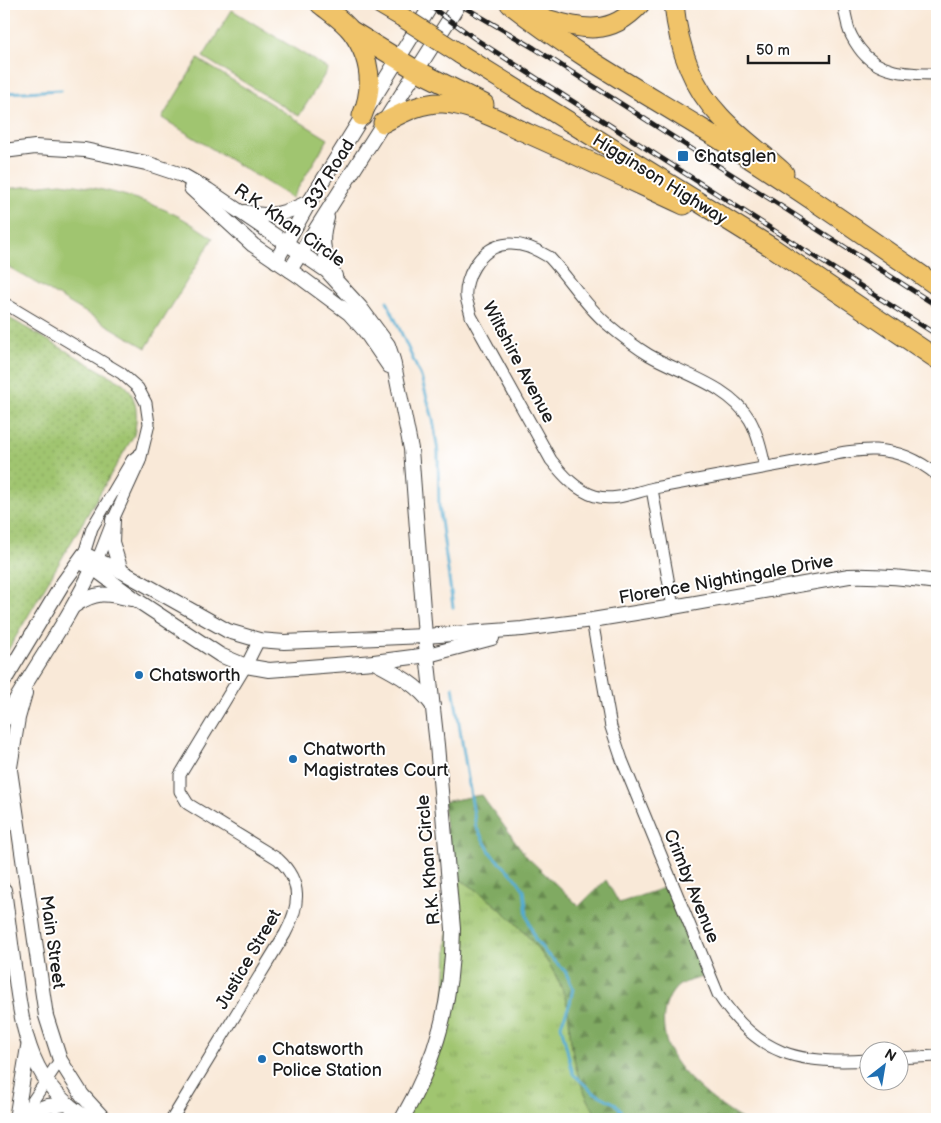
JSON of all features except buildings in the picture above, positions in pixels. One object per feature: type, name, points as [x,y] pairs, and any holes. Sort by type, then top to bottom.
[{"type":"highway","points":[[320,4],[352,31],[397,59],[545,134],[582,158]]},
{"type":"highway","name":"Higginson Highway","points":[[380,4],[770,247],[937,359]]},
{"type":"highway","points":[[516,8],[575,27],[595,29],[612,25],[625,18],[640,4]]},
{"type":"highway","points":[[674,4],[676,24],[682,46],[694,77],[709,104],[732,128],[765,155],[814,202]]},
{"type":"highway","points":[[516,8],[584,57],[702,129],[814,202],[937,286]]},
{"type":"highway","points":[[352,31],[364,54],[369,71],[369,94],[362,116]]},
{"type":"highway","points":[[382,123],[414,107],[442,103],[461,106],[487,115],[582,158],[770,247]]},
{"type":"street","name":"337 Road","points":[[276,261],[310,201],[432,4]]},
{"type":"street","name":"337 Road","points":[[290,270],[382,123],[460,4]]},
{"type":"street","points":[[845,4],[844,8],[850,34],[863,53],[873,62],[888,70],[902,73],[937,74]]},
{"type":"street","name":"R.K. Khan Circle","points":[[4,151],[35,147],[85,150],[146,163],[182,175],[196,182],[327,271],[360,306],[388,345],[398,382],[411,449],[425,636],[434,707],[453,930],[452,960],[444,1014],[434,1054],[402,1119]]},
{"type":"street","name":"R.K. Khan Circle","points":[[169,172],[192,188],[254,245],[336,302],[357,321],[383,356],[398,382]]},
{"type":"street","points":[[237,210],[270,216],[281,215],[295,210],[310,201]]},
{"type":"street","points":[[331,206],[324,229],[323,249],[338,282]]},
{"type":"street","name":"Wiltshire Avenue","points":[[766,467],[759,440],[750,420],[738,406],[697,378],[648,354],[606,323],[549,257],[537,249],[515,243],[503,244],[484,254],[472,271],[467,284],[466,296],[471,316],[551,460],[573,484],[595,496],[612,498],[652,488],[766,467],[875,450],[899,453],[918,461],[937,475]]},
{"type":"street","points":[[4,303],[121,373],[138,388],[148,410],[149,424],[135,473],[95,565],[4,720]]},
{"type":"street","points":[[4,681],[63,583],[82,558],[92,528],[132,460],[141,453]]},
{"type":"street","points":[[652,488],[673,607]]},
{"type":"street","points":[[113,520],[112,542],[121,571]]},
{"type":"street","points":[[82,558],[95,565]]},
{"type":"street","name":"Florence Nightingale Drive","points":[[95,565],[135,599],[220,655],[246,666],[269,670],[374,662],[428,655],[522,630]]},
{"type":"street","name":"Florence Nightingale Drive","points":[[95,565],[121,571],[228,631],[259,640],[284,642],[522,630],[673,607],[849,576],[877,575],[937,582]]},
{"type":"street","points":[[72,607],[86,598],[104,593],[135,599]]},
{"type":"street","name":"Crimby Avenue","points":[[592,620],[611,727],[619,752],[718,994],[730,1013],[761,1041],[791,1055],[813,1060],[836,1062],[858,1061]]},
{"type":"street","name":"Justice Street","points":[[172,1119],[285,934],[297,907],[296,886],[293,877],[285,865],[188,804],[180,791],[180,775],[246,666],[259,640]]},
{"type":"street","points":[[374,662],[406,679],[426,695],[434,707]]},
{"type":"street","points":[[10,770],[18,718],[30,675]]},
{"type":"street","name":"Main Street","points":[[4,755],[10,770],[46,1016],[60,1060],[82,1095],[104,1119]]},
{"type":"street","points":[[4,890],[21,1020],[28,1047],[47,1080],[68,1104],[89,1119]]},
{"type":"street","points":[[20,1117],[28,1047]]},
{"type":"street","points":[[908,1057],[937,1056]]},
{"type":"street","points":[[20,1117],[60,1060]]},
{"type":"street","points":[[20,1117],[56,1104],[68,1104]]},
{"type":"green space","points":[[232,10],[328,69],[299,116],[203,57]]},
{"type":"green space","points":[[198,59],[328,139],[292,198],[162,118]]},
{"type":"green space","points":[[61,183],[107,191],[152,204],[180,217],[213,238],[146,348],[7,266],[4,267],[4,189]]},
{"type":"green space","points":[[4,315],[124,384],[129,389],[134,401],[136,421],[134,435],[4,657]]},
{"type":"green space","points":[[481,795],[527,857],[579,906],[606,880],[619,903],[672,885],[708,975],[679,985],[670,996],[664,1015],[665,1037],[668,1047],[683,1072],[717,1102],[742,1119],[599,1119],[588,1100],[577,1072],[566,1000],[543,955],[520,928],[495,904],[450,874],[443,802]]},
{"type":"green space","points":[[450,874],[495,904],[520,928],[543,955],[566,1000],[577,1072],[588,1100],[599,1119],[403,1119],[444,1024]]},
{"type":"waterway","points":[[4,93],[61,90]]},
{"type":"waterway","points":[[387,301],[421,377],[433,419],[438,452],[439,506],[453,607]]},
{"type":"waterway","points":[[453,687],[476,827],[492,855],[515,877],[524,890],[527,916],[535,939],[546,953],[565,971],[573,988],[570,1003],[561,1025],[573,1074],[593,1092],[616,1104],[626,1119]]},
{"type":"railway","points":[[427,4],[477,40],[937,335]]},
{"type":"railway","points":[[459,4],[534,48],[937,306]]},
{"type":"place","name":"Chatsglen","points":[[683,156]]},
{"type":"place","name":"Chatsworth","points":[[139,675]]},
{"type":"place","name":"Chatworth Magistrates Court","points":[[293,759]]},
{"type":"place","name":"Chatsworth Police Station","points":[[262,1059]]}]
